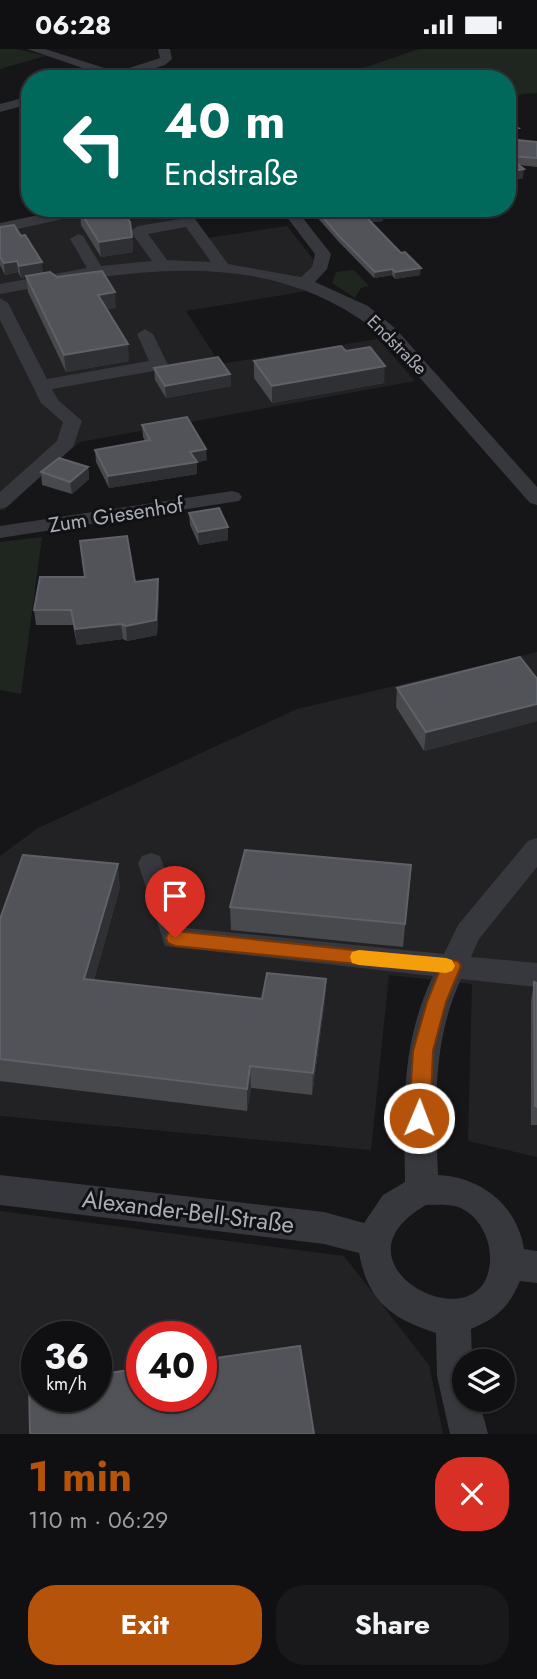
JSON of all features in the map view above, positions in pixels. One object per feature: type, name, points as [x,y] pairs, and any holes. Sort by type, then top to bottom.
[{"type":"street","points":[[33,49],[101,70]]},
{"type":"street","points":[[141,70],[166,59],[164,49]]},
{"type":"street","points":[[0,108],[21,102]]},
{"type":"street","points":[[0,228],[52,217]]},
{"type":"street","points":[[163,265],[138,231],[174,217]]},
{"type":"street","points":[[187,217],[223,268]]},
{"type":"street","points":[[294,217],[323,254],[319,269],[304,283]]},
{"type":"street","points":[[78,239],[97,272]]},
{"type":"street","name":"Endstraße","points":[[0,289],[97,272],[163,265],[223,268],[304,283],[362,310],[390,333],[528,478],[537,499]]},
{"type":"street","points":[[0,303],[50,404],[73,421],[66,443],[0,503]]},
{"type":"street","points":[[41,385],[159,365],[145,334]]},
{"type":"street","points":[[0,483],[29,477]]},
{"type":"street","name":"Zum Giesenhof","points":[[0,533],[232,497]]},
{"type":"street","points":[[422,1190],[419,1091],[423,1051],[436,1002],[468,933],[537,848]]},
{"type":"street","points":[[151,863],[175,938],[537,975]]},
{"type":"street","points":[[447,1189],[473,1198],[493,1216],[523,1266],[503,1284],[491,1300],[473,1311],[453,1316],[432,1314],[412,1307],[395,1295],[382,1279],[374,1241],[379,1223],[389,1208],[404,1196],[422,1190],[447,1189]]},
{"type":"street","name":"Alexander-Bell-Straße","points":[[0,1190],[324,1227],[374,1241]]},
{"type":"street","points":[[453,1316],[455,1376],[469,1434]]},
{"type":"shaded area","points":[[0,49],[17,49],[45,56],[0,69]]},
{"type":"shaded area","points":[[419,49],[537,49],[537,93],[516,96],[516,70],[357,70]]},
{"type":"shaded area","points":[[62,217],[189,217],[207,238],[287,226],[313,259],[312,268],[296,281],[307,291],[186,311],[220,364],[378,339],[415,381],[80,442],[10,499],[5,510],[0,511],[0,228]]},
{"type":"shaded area","points":[[354,270],[369,286],[361,288],[355,298],[332,283],[336,272]]},
{"type":"shaded area","points":[[42,537],[21,694],[0,690],[0,542]]},
{"type":"shaded area","points":[[537,652],[537,1157],[468,1141],[472,984],[389,975],[371,1150],[0,1116],[0,856],[38,828],[297,709]]},
{"type":"shaded area","points":[[0,1211],[344,1256],[429,1365],[443,1434],[0,1434]]},
{"type":"building","points":[[516,140],[537,142],[537,158],[516,157]]},
{"type":"building","points":[[84,217],[126,217],[132,237],[99,242]]},
{"type":"building","points":[[323,217],[366,217],[401,253],[405,252],[421,268],[375,272]]},
{"type":"building","points":[[14,225],[21,236],[25,235],[42,262],[19,266],[17,261],[4,263],[0,257],[0,227]]},
{"type":"building","points":[[102,271],[115,292],[98,295],[128,344],[64,355],[26,276],[50,272],[57,277]]},
{"type":"building","points":[[341,346],[346,351],[370,347],[385,366],[272,386],[254,361]]},
{"type":"building","points":[[218,357],[230,374],[165,386],[154,368]]},
{"type":"building","points":[[187,417],[206,449],[190,452],[197,462],[108,476],[95,450],[150,440],[142,425]]},
{"type":"building","points":[[59,458],[88,467],[70,482],[41,472]]},
{"type":"building","points":[[219,508],[228,527],[198,532],[189,513]]},
{"type":"building","points":[[127,536],[135,582],[158,579],[156,620],[126,626],[121,624],[75,629],[71,610],[34,610],[40,577],[85,577],[80,541]]},
{"type":"building","points":[[520,657],[537,679],[537,704],[426,732],[397,688]]},
{"type":"building","points":[[245,850],[411,865],[405,924],[230,907]]},
{"type":"building","points":[[23,855],[118,864],[84,979],[262,999],[267,973],[326,979],[313,1073],[250,1066],[247,1089],[0,1059],[0,919]]},
{"type":"building","points":[[534,982],[537,983],[537,1107],[535,1106]]},
{"type":"building","points":[[300,1346],[314,1434],[30,1434],[30,1412],[112,1412],[112,1373],[126,1370],[126,1412],[217,1412],[217,1358]]},
{"type":"slow traffic","points":[[359,957],[446,966]]},
{"type":"route","points":[[175,938],[451,966],[436,1002],[423,1051],[419,1118]]}]
